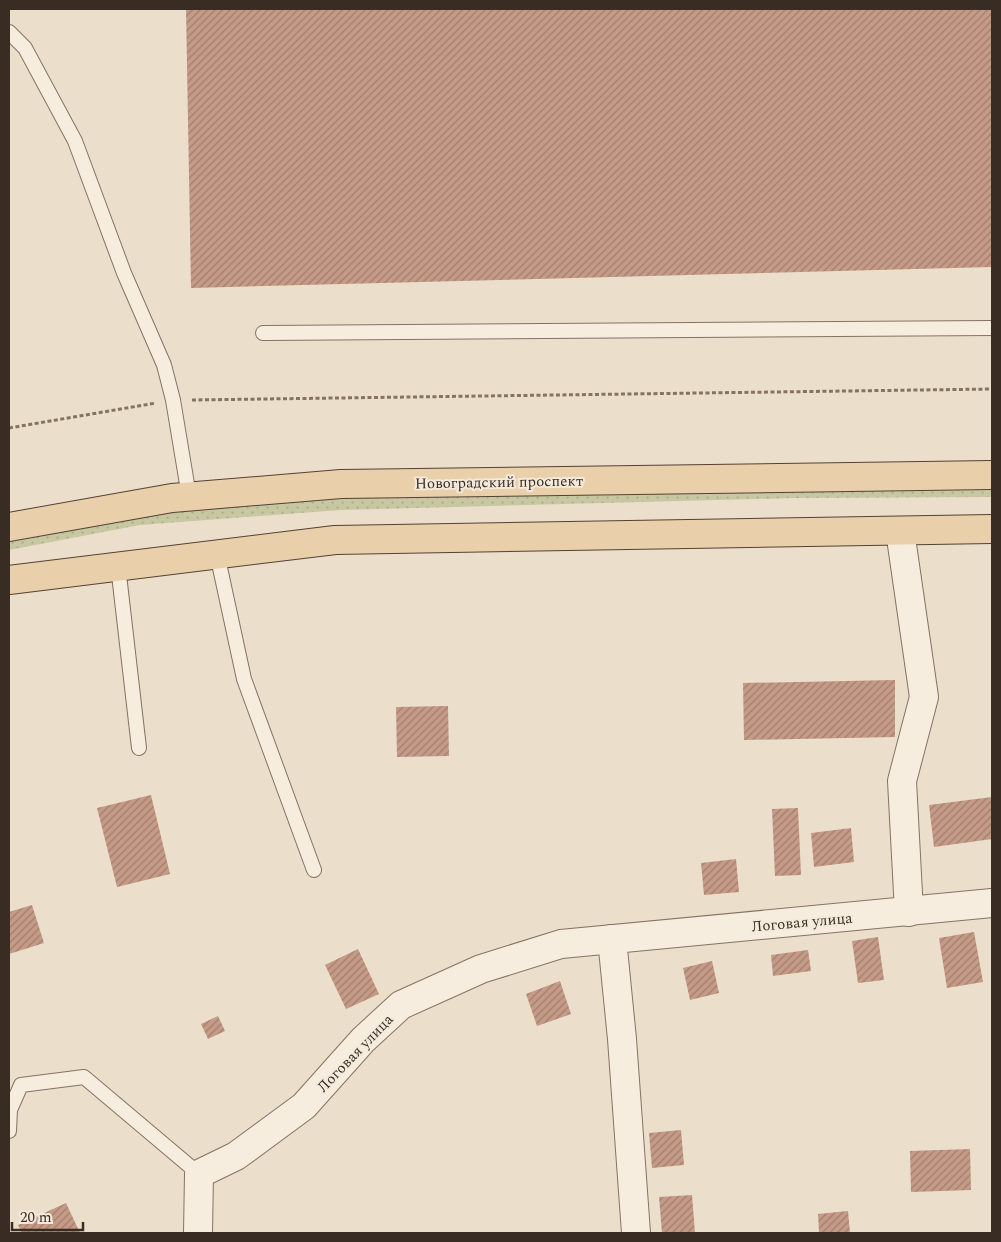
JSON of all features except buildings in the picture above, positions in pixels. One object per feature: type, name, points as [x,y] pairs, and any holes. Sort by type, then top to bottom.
[{"type":"main road","name":"Новоградский проспект","points":[[9,527],[189,496],[341,484],[992,474]]},
{"type":"main road","points":[[9,580],[334,540],[992,529]]},
{"type":"street","points":[[900,531],[924,697],[902,781],[908,912]]},
{"type":"street","name":"Логовая улица","points":[[198,1174],[236,1156],[304,1106],[363,1040],[401,1005],[490,966],[561,944],[992,903]]},
{"type":"street","points":[[612,939],[622,1039],[636,1233]]},
{"type":"street","points":[[198,1174],[198,1233]]},
{"type":"lane","points":[[9,32],[26,48],[75,141],[124,272],[164,365],[173,400],[189,496]]},
{"type":"lane","points":[[263,333],[992,328]]},
{"type":"lane","points":[[217,554],[244,679],[314,870]]},
{"type":"lane","points":[[118,566],[139,748]]},
{"type":"lane","points":[[9,1131],[10,1110],[21,1084],[84,1077],[198,1174]]},
{"type":"path","points":[[9,428],[173,400],[992,389]]},
{"type":"green space","points":[[992,478],[992,497],[796,498],[341,510],[140,525],[9,550],[9,533],[308,491]]}]
